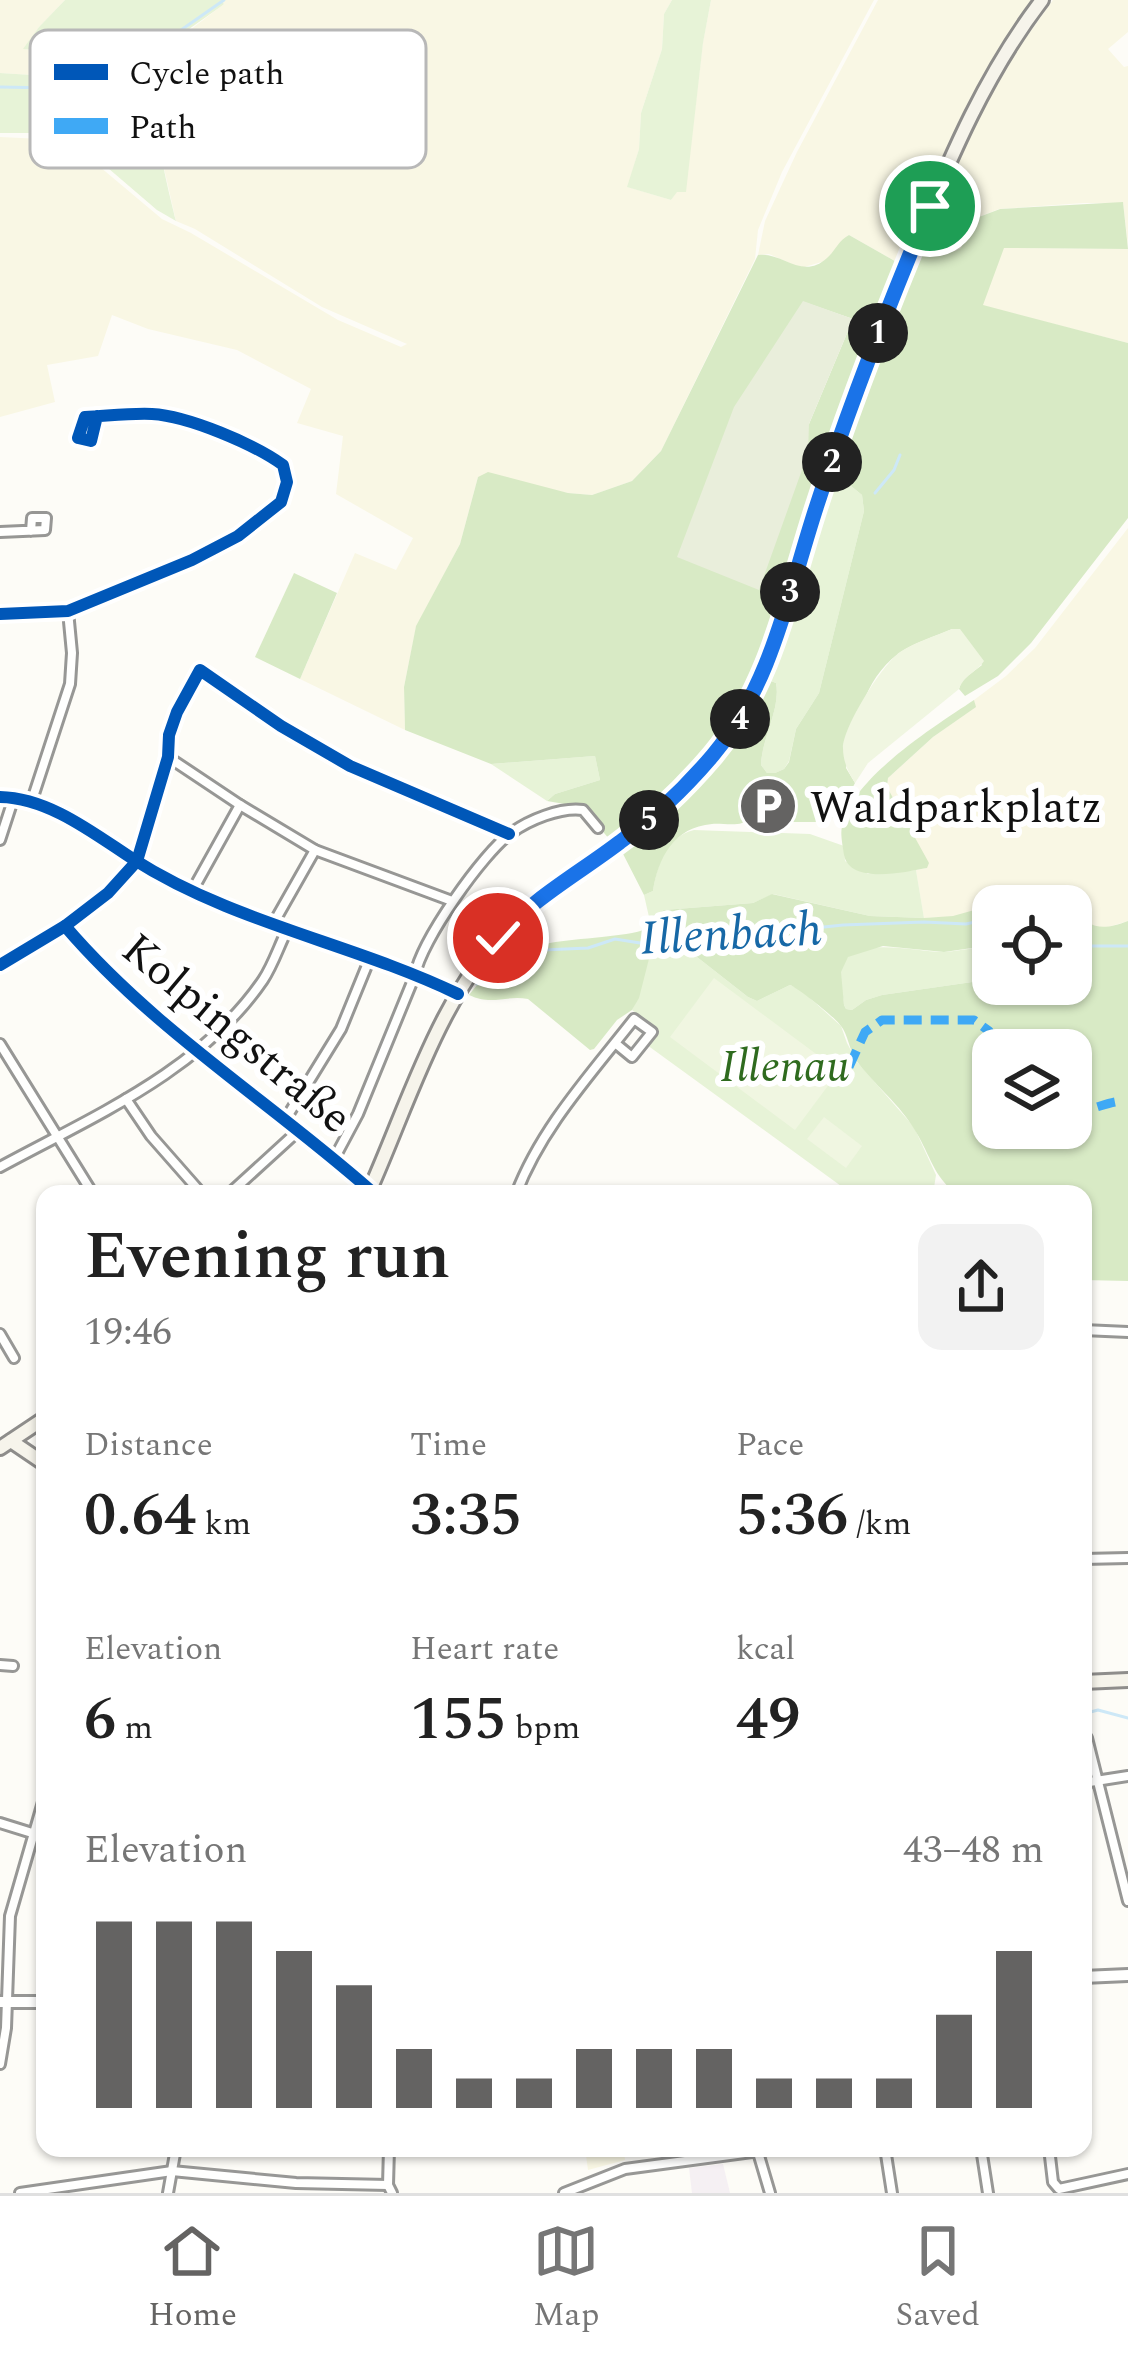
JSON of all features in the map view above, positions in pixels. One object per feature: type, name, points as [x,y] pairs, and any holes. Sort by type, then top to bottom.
[{"type":"main road","points":[[372,1185],[409,1091],[458,994],[498,938],[527,908],[664,809],[714,755],[754,695],[864,370],[914,243],[990,77],[1042,0]]},
{"type":"main road","points":[[36,1424],[6,1445],[36,1460]]},
{"type":"main road","points":[[1092,1682],[1128,1680]]},
{"type":"street","points":[[0,614],[68,611],[192,560],[238,536],[286,493],[283,466],[238,441],[160,415],[98,416]]},
{"type":"street","points":[[0,532],[31,531]]},
{"type":"street","points":[[32,800],[70,684],[68,611]]},
{"type":"street","points":[[0,965],[109,893],[137,862],[177,712],[200,670],[350,766],[509,834]]},
{"type":"street","points":[[168,757],[315,850],[452,901]]},
{"type":"street","points":[[0,797],[32,800],[191,893],[458,994]]},
{"type":"street","points":[[0,840],[14,797]]},
{"type":"street","points":[[191,893],[240,805]]},
{"type":"street","points":[[334,1159],[358,1114],[418,961],[452,901],[509,834],[568,808],[583,810],[598,828]]},
{"type":"street","points":[[273,924],[315,850]]},
{"type":"street","name":"Kolpingstraße","points":[[65,926],[121,986],[362,1185]]},
{"type":"street","points":[[0,1167],[126,1099],[197,1052],[244,1006],[266,975],[287,930]]},
{"type":"street","points":[[285,1120],[333,1043],[370,958]]},
{"type":"street","points":[[520,1185],[539,1145],[615,1043],[634,1019],[652,1032],[632,1057],[615,1043]]},
{"type":"street","points":[[0,1044],[87,1185]]},
{"type":"street","points":[[126,1099],[194,1185]]},
{"type":"street","points":[[239,1185],[298,1131]]},
{"type":"street","points":[[1092,1330],[1128,1332]]},
{"type":"street","points":[[0,1334],[14,1358]]},
{"type":"street","points":[[1092,1559],[1128,1558]]},
{"type":"street","points":[[0,1665],[13,1666]]},
{"type":"street","points":[[1092,1755],[1128,1901]]},
{"type":"street","points":[[1092,1782],[1128,1776]]},
{"type":"street","points":[[0,2064],[10,1916],[36,1821]]},
{"type":"street","points":[[0,1823],[36,1834]]},
{"type":"street","points":[[1092,1977],[1128,1975]]},
{"type":"street","points":[[3,2002],[36,2002]]},
{"type":"street","points":[[168,2193],[174,2157]]},
{"type":"street","points":[[20,2193],[172,2171],[390,2189],[389,2157]]},
{"type":"street","points":[[564,2193],[625,2170],[707,2157]]},
{"type":"street","points":[[759,2157],[770,2193]]},
{"type":"street","points":[[886,2157],[892,2193]]},
{"type":"street","points":[[982,2157],[988,2193]]},
{"type":"street","points":[[1050,2157],[1052,2182],[1059,2189],[1128,2174]]},
{"type":"shaded area","points":[[0,0],[65,0],[37,30],[30,30],[24,49],[30,49],[30,75],[0,73]]},
{"type":"shaded area","points":[[221,0],[672,0],[664,14],[662,49],[641,113],[639,149],[628,187],[671,200],[677,191],[685,192],[711,0],[874,0],[782,172],[758,230],[755,259],[661,451],[632,481],[592,495],[478,477],[460,544],[416,627],[404,687],[405,730],[300,679],[355,553],[396,570],[413,538],[336,494],[343,436],[297,423],[311,389],[237,350],[148,329],[112,315],[98,356],[47,365],[55,402],[0,417],[0,137],[30,138],[30,168],[101,168],[162,219],[338,320],[401,347],[407,344],[322,307],[176,221],[164,168],[426,168],[426,30],[190,30],[224,4]]},
{"type":"shaded area","points":[[878,0],[1036,0],[988,70],[900,264],[849,235],[825,261],[801,268],[769,254],[758,255],[765,221],[797,152]]},
{"type":"shaded area","points":[[1053,0],[1128,0],[1128,32],[1108,49],[1128,66],[1128,246],[1123,203],[1084,203],[999,209],[971,220],[961,248],[955,251],[930,244],[921,247],[999,75]]},
{"type":"shaded area","points":[[1003,248],[1128,249],[1128,343],[982,306]]},
{"type":"shaded area","points":[[1128,528],[1128,921],[1102,929],[1092,925],[1092,885],[972,885],[972,911],[924,918],[916,870],[927,868],[887,787],[888,778],[975,707],[974,700],[1035,648]]},
{"type":"shaded area","points":[[586,2157],[625,2157],[625,2160],[588,2170]]},
{"type":"shaded area","points":[[723,2164],[730,2193],[692,2193],[689,2168]]},
{"type":"green space","points":[[65,0],[221,0],[224,4],[188,30],[37,30]]},
{"type":"green space","points":[[672,0],[711,0],[686,192],[677,192],[671,200],[627,187],[639,149],[641,113],[662,49],[664,14]]},
{"type":"green space","points":[[0,73],[30,75],[30,133],[0,133]]},
{"type":"green space","points":[[108,168],[164,168],[176,221]]},
{"type":"green space","points":[[1123,202],[1128,249],[1004,248],[983,305],[1128,343],[1128,518],[1031,643],[998,676],[965,696],[959,689],[962,680],[982,665],[952,629],[910,647],[886,665],[868,691],[857,721],[846,768],[855,783],[837,814],[825,821],[789,822],[784,796],[758,795],[745,821],[699,826],[678,838],[664,856],[653,891],[644,895],[620,848],[712,770],[768,680],[776,683],[777,693],[762,755],[761,765],[767,773],[784,769],[789,762],[796,729],[819,693],[864,511],[862,495],[838,470],[921,247],[930,244],[955,251],[961,248],[971,220],[1000,209]]},
{"type":"green space","points":[[845,237],[900,264],[831,443],[768,645],[737,711],[695,770],[655,808],[610,840],[582,807],[547,801],[600,780],[595,756],[491,764],[405,730],[404,687],[416,626],[460,544],[478,477],[488,472],[592,495],[632,481],[661,451],[758,255],[809,267],[827,258]],"holes":[[[804,302],[853,319],[809,424]]]},
{"type":"green space","points":[[803,301],[853,319],[809,424],[808,453],[759,590],[677,557],[734,407]]},
{"type":"green space","points":[[838,470],[862,495],[864,511],[819,693],[796,729],[784,769],[767,773],[761,765],[762,755],[777,693],[776,683],[768,680]]},
{"type":"green space","points":[[294,573],[337,593],[300,679],[255,657]]},
{"type":"green space","points":[[960,629],[984,661],[959,689],[868,763],[855,783],[843,748],[865,697],[900,652]]},
{"type":"green space","points":[[974,700],[976,707],[933,737],[888,778],[887,787],[929,863],[927,868],[880,874],[856,870],[844,855],[841,830],[848,809],[896,755]]},
{"type":"green space","points":[[595,756],[600,780],[547,801],[491,764]]},
{"type":"green space","points":[[694,830],[810,834],[844,846],[845,861],[868,874],[916,870],[924,918],[870,916],[773,894],[753,903],[664,910],[649,917],[644,895],[653,891],[664,853],[676,839]]},
{"type":"green space","points":[[772,894],[870,916],[924,918],[972,911],[972,948],[944,952],[883,946],[848,957],[841,972],[846,1009],[882,995],[972,982],[972,1005],[1092,1005],[1092,924],[1111,926],[1128,921],[1128,1281],[1092,1280],[1092,1185],[946,1185],[910,1122],[856,1060],[841,1026],[790,985],[757,1001],[688,950],[672,942],[657,944],[632,1010],[590,1050],[528,999],[485,1000],[469,995],[512,955],[544,944],[643,930],[649,928],[649,917],[664,910],[753,903]]},
{"type":"green space","name":"Illenau","points":[[672,942],[688,950],[757,1001],[790,985],[800,989],[841,1026],[857,1062],[914,1127],[936,1175],[934,1185],[840,1185],[647,1045],[658,1030],[632,1010],[656,944]]},
{"type":"green space","points":[[888,947],[944,952],[972,948],[972,982],[882,995],[846,1009],[842,966],[859,950]]},
{"type":"green space","points":[[714,978],[839,1071],[795,1130],[670,1037]]},
{"type":"green space","points":[[824,1117],[862,1146],[846,1168],[807,1139]]},
{"type":"waterway","points":[[181,30],[224,0]]},
{"type":"waterway","points":[[0,87],[30,88]]},
{"type":"waterway","points":[[875,493],[900,455]]},
{"type":"waterway","name":"Illenbach","points":[[477,984],[543,950],[588,948],[615,939],[640,943],[664,936],[843,925],[972,923]]},
{"type":"waterway","name":"Illenbach","points":[[1092,946],[1128,946]]},
{"type":"waterway","points":[[1092,1712],[1128,1718]]},
{"type":"marked path","points":[[849,1067],[865,1032],[882,1020],[974,1020],[986,1029]]},
{"type":"marked path","points":[[1092,1108],[1115,1102]]},
{"type":"cycle path","points":[[0,614],[68,611],[192,560],[238,536],[281,502],[287,482],[283,465],[238,440],[184,420],[144,414],[127,414],[118,415],[102,416],[93,417],[85,417],[78,438],[91,441],[97,416]]},
{"type":"cycle path","points":[[0,965],[65,926],[108,893],[137,861],[168,757],[169,735],[200,670],[350,766],[509,834]]},
{"type":"cycle path","points":[[0,797],[53,810],[211,900],[458,994]]},
{"type":"cycle path","points":[[65,926],[174,1031],[364,1185]]},
{"type":"place","name":"Waldparkplatz","points":[[768,806]]},
{"type":"route","points":[[498,938],[527,908],[664,809],[743,715],[786,606],[864,370],[930,206]]}]
